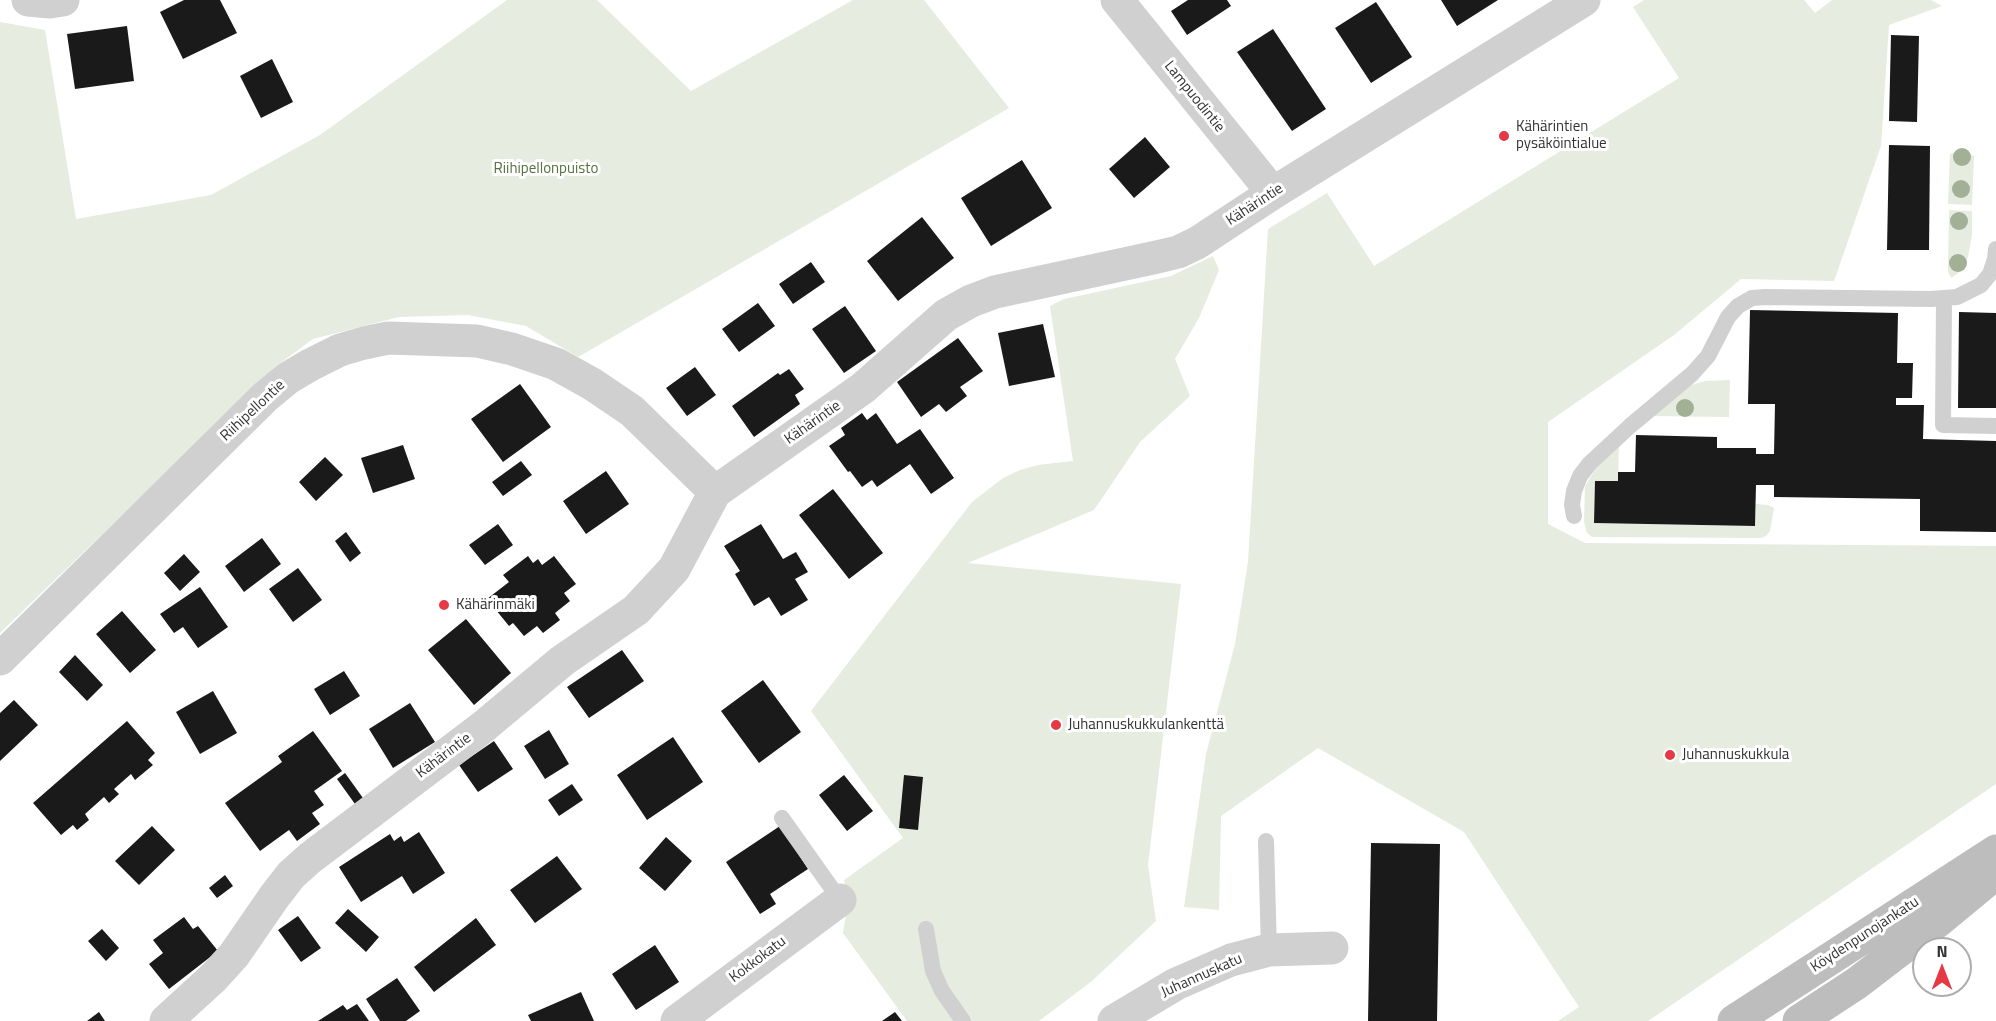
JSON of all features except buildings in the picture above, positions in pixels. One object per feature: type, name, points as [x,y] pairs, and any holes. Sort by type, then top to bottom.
[{"type":"main road","name":"Köydenpunojankatu","points":[[1734,1021],[1996,851]]},
{"type":"main road","name":"Köydenpunojankatu","points":[[1799,1021],[1857,983],[1996,873]]},
{"type":"street","points":[[28,0],[63,0]]},
{"type":"street","name":"Lampuodintie","points":[[1117,0],[1273,193]]},
{"type":"street","name":"Kähärintie","points":[[166,1021],[214,977],[234,955],[291,875],[310,858],[483,727],[562,661],[642,604],[674,569],[715,492],[863,388],[946,315],[971,301],[996,292],[1178,252],[1197,243],[1273,193],[1584,0]]},
{"type":"street","name":"Riihipellontie","points":[[0,659],[265,397],[288,378],[310,365],[340,350],[364,343],[388,338],[477,341],[512,349],[556,364],[592,384],[632,411],[715,492]]},
{"type":"street","name":"Kokkokatu","points":[[677,1021],[840,900]]},
{"type":"street","name":"Juhannuskatu","points":[[1114,1021],[1176,984],[1231,960],[1269,950],[1332,948]]},
{"type":"lane","points":[[1574,516],[1572,505],[1574,491],[1580,476],[1590,463],[1635,421],[1692,374],[1708,356],[1728,317],[1738,306],[1752,298],[1765,297],[1944,300],[1958,297],[1981,285],[1990,274],[1996,249]]},
{"type":"lane","points":[[1944,300],[1943,425],[1996,426]]},
{"type":"lane","points":[[782,819],[840,900]]},
{"type":"lane","points":[[1266,841],[1269,950]]},
{"type":"lane","points":[[926,929],[927,947],[933,971],[942,991],[963,1021]]},
{"type":"green space","name":"Riihipellonpuisto","points":[[507,0],[597,0],[691,91],[853,0],[924,0],[1009,108],[578,357],[526,326],[468,315],[399,317],[313,339],[275,367],[0,633],[0,22],[45,30],[76,219],[211,195],[320,135]]},
{"type":"green space","points":[[1644,0],[1804,0],[1815,13],[1832,0],[1931,0],[1942,6],[1889,25],[1881,146],[1834,281],[1741,279],[1674,335],[1548,422],[1548,524],[1585,543],[1996,546],[1996,784],[1648,1021],[1558,1021],[1579,1007],[1464,832],[1318,748],[1221,816],[1219,910],[1184,907],[1206,754],[1235,644],[1248,562],[1268,229],[1327,193],[1374,266],[1679,78],[1633,7]]},
{"type":"green space","points":[[1955,152],[1974,156],[1972,205],[1948,204],[1950,154]]},
{"type":"green space","points":[[1949,210],[1972,211],[1972,235],[1968,257],[1961,271],[1951,278],[1948,272]]},
{"type":"green space","points":[[1213,256],[1219,270],[1199,318],[1175,359],[1190,396],[1140,442],[1094,510],[968,563],[1181,584],[1148,865],[1156,921],[1092,981],[1039,1021],[907,1021],[843,933],[848,902],[844,880],[903,838],[811,711],[972,502],[1003,478],[1020,470],[1038,465],[1073,461],[1050,306],[1064,299],[1171,276]]},
{"type":"green space","points":[[1730,380],[1729,417],[1651,416],[1691,385],[1705,381]]},
{"type":"green space","points":[[1619,444],[1618,481],[1595,481],[1594,523],[1755,526],[1756,504],[1774,508],[1770,531],[1766,536],[1760,538],[1592,537],[1587,533],[1584,522],[1585,486],[1597,467]]},
{"type":"place","name":"Kähärintien pysäköintialue","points":[[1504,136]]},
{"type":"place","name":"Kähärinmäki","points":[[444,605]]},
{"type":"place","name":"Juhannuskukkulankenttä","points":[[1056,725]]},
{"type":"place","name":"Juhannuskukkula","points":[[1670,755]]}]
